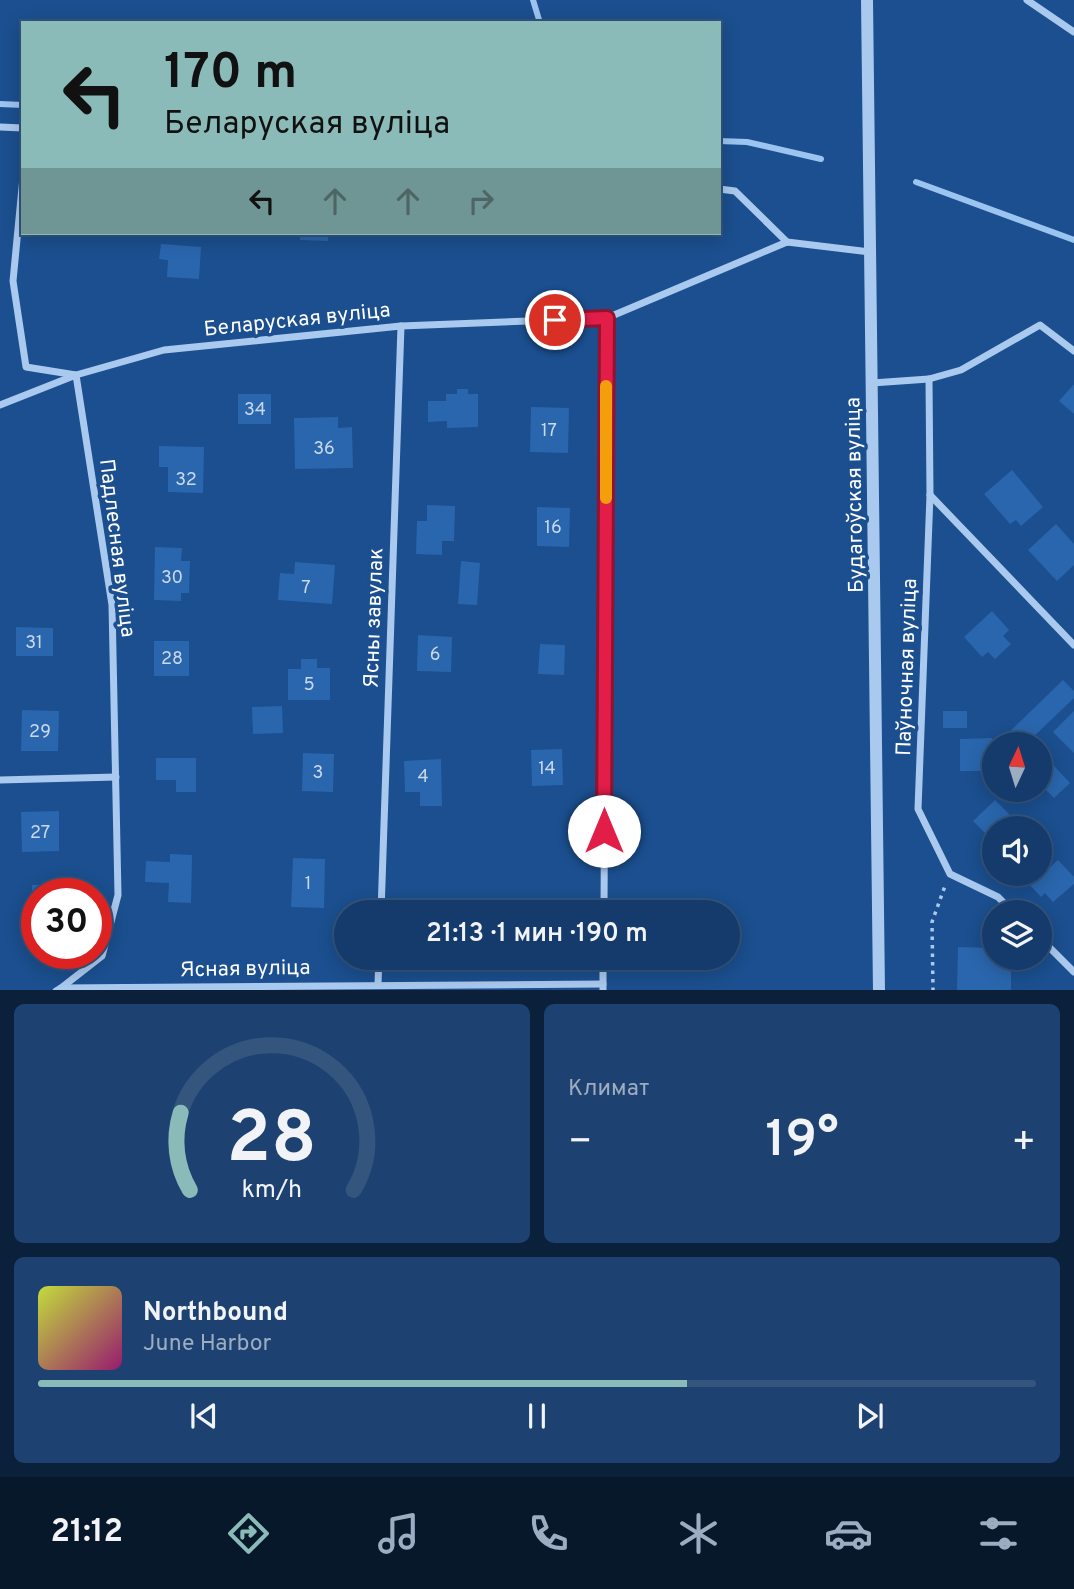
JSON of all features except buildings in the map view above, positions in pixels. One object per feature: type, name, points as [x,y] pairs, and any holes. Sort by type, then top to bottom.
[{"type":"street","name":"Будагоўская вуліца","points":[[867,0],[879,990]]},
{"type":"street","points":[[1027,0],[1074,32]]},
{"type":"street","points":[[0,127],[21,128]]},
{"type":"street","points":[[721,189],[735,191],[787,242]]},
{"type":"street","points":[[21,198],[13,281],[26,367],[76,375]]},
{"type":"street","points":[[604,900],[607,318],[787,242],[870,251]]},
{"type":"street","name":"Беларуская вуліца","points":[[0,405],[76,375],[164,350],[401,326],[607,318]]},
{"type":"street","points":[[872,383],[929,379],[961,370],[1040,325],[1074,351]]},
{"type":"street","name":"Ясны завулак","points":[[381,900],[401,326]]},
{"type":"street","name":"Падлесная вуліца","points":[[58,989],[102,956],[118,895],[112,605],[76,375]]},
{"type":"street","name":"Паўночная вуліца","points":[[929,379],[930,495],[918,809],[950,874]]},
{"type":"street","points":[[930,495],[1074,645]]},
{"type":"street","points":[[0,780],[116,777]]},
{"type":"street","points":[[950,874],[1001,900]]},
{"type":"street","points":[[1052,950],[1074,972]]},
{"type":"street","points":[[378,984],[379,970]]},
{"type":"street","name":"Ясная вуліца","points":[[58,989],[378,984],[603,987]]},
{"type":"path","points":[[933,990],[932,922],[950,874]]},
{"type":"waterway","points":[[533,0],[539,21]]},
{"type":"waterway","points":[[0,104],[21,105]]},
{"type":"waterway","points":[[721,141],[747,142],[821,159]]},
{"type":"waterway","points":[[916,182],[1074,240]]},
{"type":"slow traffic","points":[[606,386],[606,498]]},
{"type":"route","points":[[555,320],[607,318],[604,831]]}]
